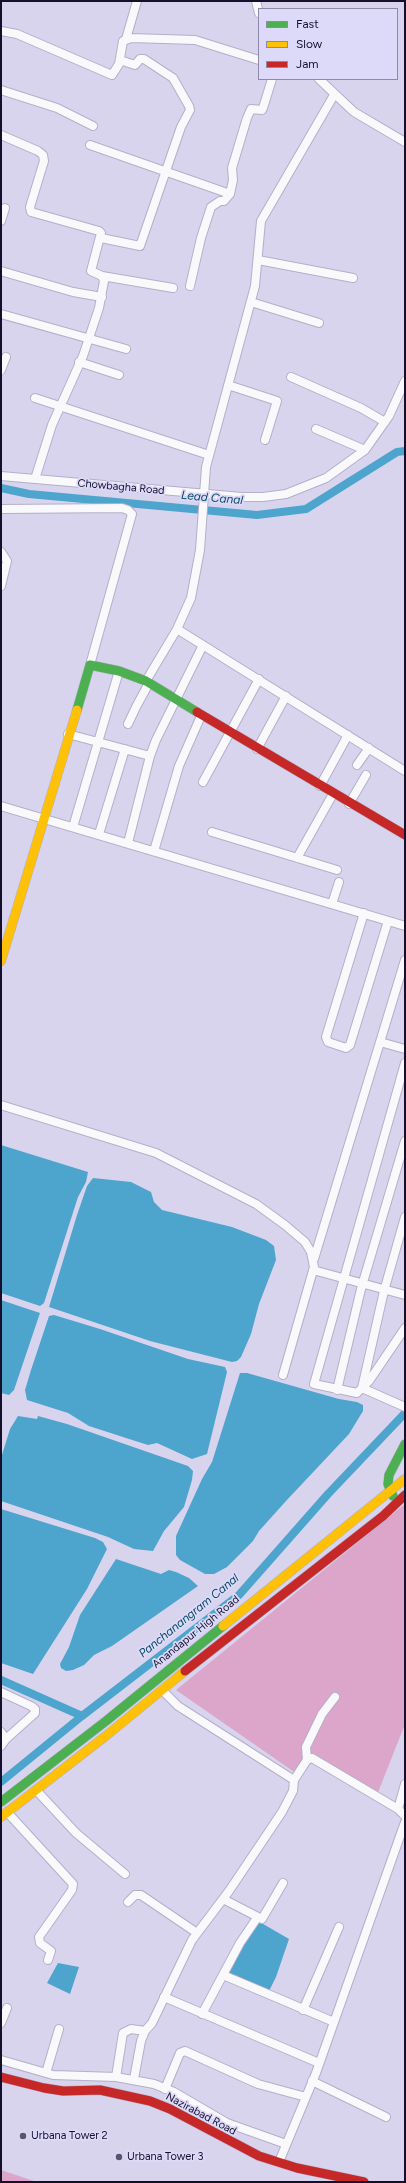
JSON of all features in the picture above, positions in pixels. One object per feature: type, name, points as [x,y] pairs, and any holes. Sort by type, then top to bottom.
[{"type":"main road","points":[[1,961],[68,734],[90,665],[119,671],[148,682],[229,733],[349,804],[404,832]]},
{"type":"main road","points":[[397,1502],[390,1492],[389,1475],[405,1444]]},
{"type":"main road","name":"Anandapur High Road","points":[[1,1802],[106,1721],[405,1479]]},
{"type":"main road","name":"Anandapur High Road","points":[[4,1815],[162,1690],[222,1640],[383,1516],[405,1495]]},
{"type":"main road","name":"Nazirabad Road","points":[[1,2077],[44,2088],[63,2091],[100,2090],[150,2101],[170,2109],[247,2151],[364,2182]]},
{"type":"street","points":[[1,30],[17,34],[110,75],[114,74],[120,60],[123,41],[126,39],[138,1]]},
{"type":"street","points":[[126,39],[189,40],[258,60]]},
{"type":"street","points":[[101,238],[140,246],[181,127],[190,107],[173,78],[144,59],[140,59],[135,65],[120,60]]},
{"type":"street","points":[[190,286],[201,238],[212,207],[220,201],[224,201],[230,194],[233,180],[232,168],[247,118],[251,109],[262,110],[272,80]]},
{"type":"street","points":[[320,80],[334,95],[354,112],[405,142]]},
{"type":"street","points":[[1,90],[57,108],[93,126]]},
{"type":"street","points":[[128,724],[148,682],[177,629],[191,598],[200,550],[202,496],[209,455],[252,302],[258,260],[261,221],[334,95]]},
{"type":"street","points":[[1,135],[38,151],[42,155],[44,162],[30,207],[31,212],[99,230],[102,233],[91,270],[102,276],[174,288]]},
{"type":"street","points":[[90,145],[230,194]]},
{"type":"street","points":[[1,221],[5,208]]},
{"type":"street","points":[[258,260],[353,278]]},
{"type":"street","points":[[1,272],[73,292],[102,296]]},
{"type":"street","points":[[34,479],[60,405],[89,337],[102,296],[104,282],[102,276]]},
{"type":"street","points":[[252,302],[319,323]]},
{"type":"street","points":[[1,314],[126,348]]},
{"type":"street","points":[[1,370],[6,357]]},
{"type":"street","points":[[79,362],[119,375]]},
{"type":"street","points":[[292,377],[361,408],[385,422]]},
{"type":"street","name":"Chowbagha Road","points":[[1,476],[202,496],[263,497],[286,494],[326,478],[343,468],[365,450],[385,422],[405,381]]},
{"type":"street","points":[[228,385],[277,401],[265,440]]},
{"type":"street","points":[[35,398],[209,455]]},
{"type":"street","points":[[316,429],[365,450]]},
{"type":"street","points":[[1,509],[122,508],[128,510],[132,514],[90,665]]},
{"type":"street","points":[[1,552],[7,561],[1,586]]},
{"type":"street","points":[[177,629],[405,771]]},
{"type":"street","points":[[128,843],[150,756],[160,730],[203,645]]},
{"type":"street","points":[[73,827],[119,671]]},
{"type":"street","points":[[203,782],[259,679]]},
{"type":"street","points":[[256,749],[286,696]]},
{"type":"street","points":[[154,851],[179,766],[202,716]]},
{"type":"street","points":[[68,734],[150,756]]},
{"type":"street","points":[[320,786],[348,735]]},
{"type":"street","points":[[357,766],[369,748]]},
{"type":"street","points":[[99,834],[125,749]]},
{"type":"street","points":[[349,804],[366,775]]},
{"type":"street","points":[[297,858],[333,794]]},
{"type":"street","points":[[1,806],[405,926]]},
{"type":"street","points":[[212,832],[336,870]]},
{"type":"street","points":[[332,904],[339,882]]},
{"type":"street","points":[[364,913],[326,1037],[328,1042],[346,1048],[350,1045],[388,921]]},
{"type":"street","points":[[283,1375],[313,1270],[314,1259],[405,960]]},
{"type":"street","points":[[380,1042],[405,1049]]},
{"type":"street","points":[[405,1063],[342,1278],[314,1384],[353,1394],[369,1381],[405,1328]]},
{"type":"street","points":[[1,1105],[156,1153],[256,1204],[305,1242],[314,1259]]},
{"type":"street","points":[[337,1390],[363,1284],[402,1162],[405,1141]]},
{"type":"street","points":[[362,1388],[384,1291],[405,1217]]},
{"type":"street","points":[[313,1270],[384,1291],[405,1295]]},
{"type":"street","points":[[362,1388],[405,1407]]},
{"type":"street","points":[[162,1690],[178,1706],[294,1780]]},
{"type":"street","points":[[1,1692],[35,1709],[35,1713],[4,1743],[1,1732]]},
{"type":"street","points":[[134,2079],[141,2042],[145,2031],[152,2023],[197,1933],[223,1899],[282,1812],[293,1791],[294,1780],[308,1760],[306,1747],[322,1714],[335,1697]]},
{"type":"street","points":[[308,1760],[314,1759],[398,1809],[405,1816]]},
{"type":"street","points":[[398,1809],[405,1784]]},
{"type":"street","points":[[36,1790],[76,1833],[125,1874]]},
{"type":"street","points":[[4,1815],[73,1884],[72,1890],[39,1937],[40,1943],[51,1951],[48,1960]]},
{"type":"street","points":[[280,2160],[319,2063],[405,1822]]},
{"type":"street","points":[[223,1899],[257,1918],[262,1919],[283,1883]]},
{"type":"street","points":[[128,1902],[135,1895],[141,1895],[197,1933]]},
{"type":"street","points":[[202,2014],[240,1943],[257,1918]]},
{"type":"street","points":[[303,2010],[339,1927]]},
{"type":"street","points":[[223,1975],[334,2022]]},
{"type":"street","points":[[164,1997],[319,2063]]},
{"type":"street","points":[[1,2022],[6,2008]]},
{"type":"street","points":[[46,2073],[59,2029]]},
{"type":"street","points":[[116,2077],[123,2033],[131,2029],[145,2031]]},
{"type":"street","points":[[165,2089],[180,2053],[185,2051],[246,2080],[306,2097]]},
{"type":"street","points":[[1,2060],[46,2073],[116,2077],[134,2079],[154,2084],[227,2123],[285,2146]]},
{"type":"street","points":[[312,2081],[386,2117]]},
{"type":"shaded area","points":[[405,1504],[405,1724],[377,1795],[314,1758],[300,1776],[176,1690]]},
{"type":"shaded area","points":[[1,2170],[37,2182],[1,2182]]},
{"type":"water","points":[[1,1145],[88,1172],[86,1182],[78,1197],[44,1303],[40,1306],[1,1293]]},
{"type":"water","points":[[93,1178],[131,1182],[151,1192],[154,1202],[162,1210],[232,1227],[266,1240],[274,1246],[276,1260],[259,1304],[251,1334],[241,1357],[237,1361],[232,1362],[150,1341],[49,1307],[77,1215],[87,1186]]},
{"type":"water","points":[[1,1300],[40,1313],[14,1390],[9,1395],[1,1393]]},
{"type":"water","points":[[54,1315],[188,1359],[225,1367],[227,1372],[207,1454],[192,1459],[157,1443],[148,1445],[89,1426],[68,1413],[27,1400],[25,1390],[31,1370],[49,1316]]},
{"type":"water","points":[[240,1373],[247,1373],[339,1399],[357,1402],[363,1405],[363,1411],[349,1434],[259,1531],[253,1541],[227,1567],[214,1574],[205,1574],[180,1560],[176,1555],[176,1536],[202,1479],[212,1462]]},
{"type":"water","points":[[18,1416],[37,1419],[38,1416],[67,1424],[188,1466],[193,1471],[192,1480],[184,1507],[164,1531],[153,1551],[134,1549],[108,1537],[1,1501],[1,1458],[10,1429]]},
{"type":"water","points":[[1,1509],[95,1538],[103,1542],[107,1549],[87,1589],[33,1674],[1,1663]]},
{"type":"water","points":[[116,1559],[161,1574],[169,1570],[176,1572],[189,1578],[198,1586],[112,1646],[94,1655],[84,1665],[73,1670],[66,1671],[61,1668],[60,1664],[69,1647],[80,1615]]},
{"type":"water","points":[[258,1921],[289,1939],[276,1977],[269,1991],[229,1975],[229,1969],[246,1938]]},
{"type":"water","points":[[58,1963],[79,1967],[70,1994],[47,1983]]},
{"type":"waterway","name":"Lead Canal","points":[[1,488],[29,494],[257,515],[306,509],[397,452],[405,451]]},
{"type":"waterway","name":"Panchanangram Canal","points":[[1,1782],[82,1716],[239,1595],[328,1494],[405,1413]]},
{"type":"waterway","points":[[1,1680],[82,1716]]},
{"type":"traffic: fast","points":[[77,710],[90,665],[119,671],[146,681],[197,712]]},
{"type":"traffic: fast","points":[[393,1496],[388,1484],[389,1475],[405,1444]]},
{"type":"traffic: fast","points":[[1,1802],[106,1721],[223,1626]]},
{"type":"traffic: slow","points":[[1,961],[77,710]]},
{"type":"traffic: slow","points":[[223,1626],[405,1479]]},
{"type":"traffic: slow","points":[[1,1817],[107,1735],[185,1671]]},
{"type":"traffic: jam","points":[[197,712],[405,835]]},
{"type":"traffic: jam","points":[[185,1671],[383,1516],[405,1495]]},
{"type":"traffic: jam","points":[[1,2077],[44,2088],[63,2091],[100,2090],[150,2101],[170,2109],[259,2156],[297,2168],[364,2182]]},
{"type":"place","name":"Urbana Tower 2","points":[[23,2136]]},
{"type":"place","name":"Urbana Tower 3","points":[[119,2157]]}]
